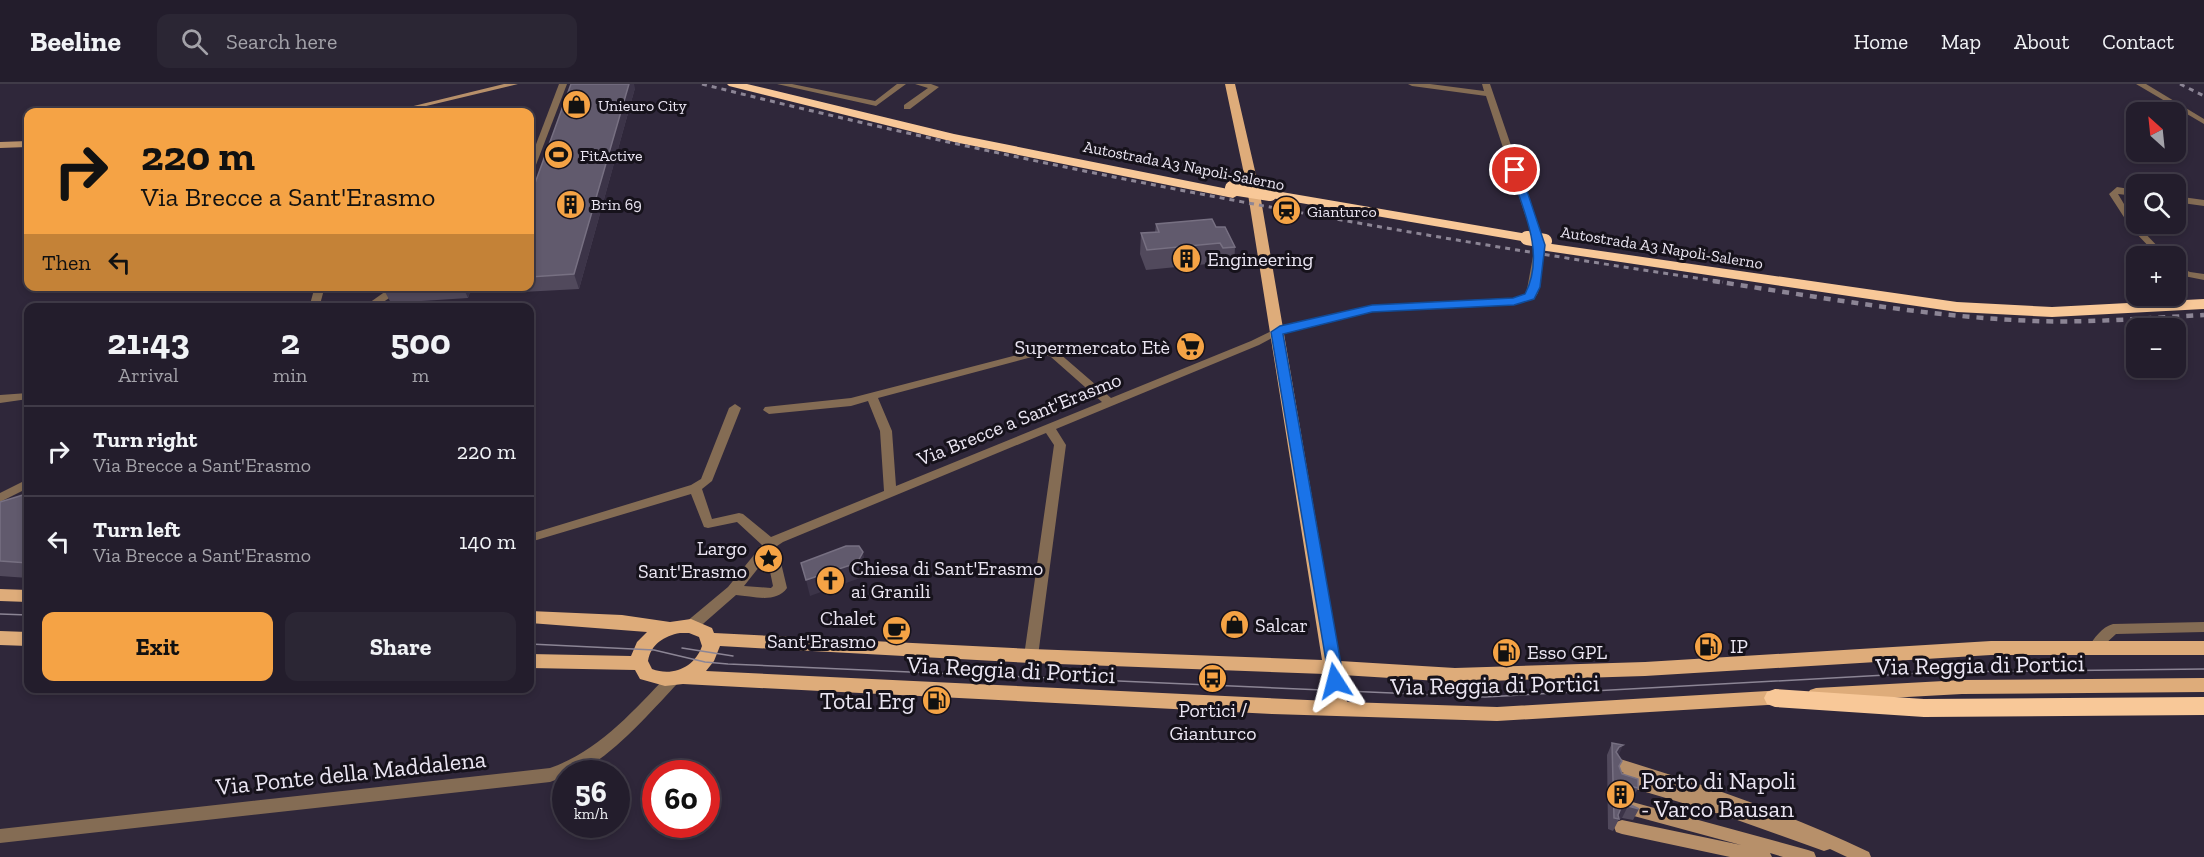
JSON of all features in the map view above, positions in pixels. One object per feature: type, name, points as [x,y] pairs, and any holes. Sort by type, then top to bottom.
[{"type":"highway","name":"Autostrada A3 Napoli-Salerno","points":[[733,84],[954,138],[1527,242],[1952,300],[2054,305],[2204,297]]},
{"type":"highway","name":"Autostrada A3 Napoli-Salerno","points":[[752,84],[959,134],[1233,190]]},
{"type":"highway","name":"Autostrada A3 Napoli-Salerno","points":[[1545,244],[1957,307],[2052,312],[2204,304]]},
{"type":"highway","points":[[1775,698],[1924,708],[2204,706]]},
{"type":"main road","points":[[410,108],[514,84]]},
{"type":"main road","points":[[1230,84],[1253,188],[1339,708]]},
{"type":"main road","points":[[0,146],[24,144]]},
{"type":"main road","points":[[0,595],[24,596]]},
{"type":"main road","points":[[534,617],[622,622],[667,628],[692,626],[706,633],[710,639],[710,653],[705,662],[678,678],[653,678],[646,674],[639,663],[639,656],[646,642],[667,628]]},
{"type":"main road","points":[[0,638],[24,639]]},
{"type":"main road","name":"Via Reggia di Portici","points":[[710,639],[1455,675],[1645,669],[1925,651],[2204,648]]},
{"type":"main road","points":[[534,661],[639,663]]},
{"type":"main road","name":"Via Reggia di Portici","points":[[678,678],[1272,707],[1497,714],[1962,687],[2204,685]]},
{"type":"main road","points":[[1622,772],[1662,776],[1812,832],[1860,856],[1806,839],[1622,772]]},
{"type":"main road","points":[[1705,827],[1698,818],[1698,810],[1713,805]]},
{"type":"main road","points":[[1625,807],[1808,857]]},
{"type":"main road","points":[[1622,827],[1764,857]]},
{"type":"street","points":[[534,160],[563,84]]},
{"type":"street","points":[[781,84],[876,104],[902,84]]},
{"type":"street","points":[[919,84],[937,86]]},
{"type":"street","points":[[1412,84],[1487,89]]},
{"type":"street","points":[[2140,84],[2204,122]]},
{"type":"street","points":[[2150,84],[2204,116]]},
{"type":"street","points":[[907,107],[937,86]]},
{"type":"street","name":"Via Brecce a Sant'Erasmo","points":[[770,544],[1284,328],[1372,308],[1514,301],[1530,297],[1533,293],[1538,268],[1538,235],[1487,89]]},
{"type":"street","points":[[2126,191],[2117,190],[2113,194],[2126,214]]},
{"type":"street","points":[[2186,201],[2204,203]]},
{"type":"street","points":[[2142,234],[2153,246]]},
{"type":"street","points":[[2186,274],[2204,277]]},
{"type":"street","points":[[374,303],[393,291]]},
{"type":"street","points":[[769,410],[837,405],[1044,351],[1055,356],[1110,403]]},
{"type":"street","points":[[0,399],[24,396]]},
{"type":"street","points":[[871,396],[886,431],[890,493]]},
{"type":"street","points":[[534,537],[704,484],[735,408]]},
{"type":"street","points":[[1030,656],[1060,445],[1050,428]]},
{"type":"street","points":[[0,498],[24,485]]},
{"type":"street","points":[[695,488],[708,524],[739,517],[770,544],[779,591],[773,593],[733,590]]},
{"type":"street","points":[[692,626],[733,590],[770,544]]},
{"type":"street","points":[[2096,648],[2099,641],[2113,629],[2204,627]]},
{"type":"street","name":"Via Ponte della Maddalena","points":[[0,836],[550,775],[573,768],[599,751],[631,724],[678,678]]},
{"type":"building","name":"Brin 69","points":[[571,84],[629,84],[574,274],[534,277],[534,186]]},
{"type":"building","points":[[1212,219],[1216,227],[1225,227],[1235,247],[1223,248],[1220,243],[1147,250],[1141,233],[1159,232],[1156,224]]},
{"type":"building","points":[[24,495],[24,563],[0,561],[0,502]]},
{"type":"building","points":[[846,546],[859,546],[863,552],[857,563],[806,580],[801,563]]},
{"type":"building","points":[[1612,743],[1623,745],[1616,752],[1622,761],[1619,766],[1622,774],[1638,779],[1638,788],[1630,786],[1623,790],[1621,796],[1623,801],[1639,809],[1628,806],[1621,808],[1619,819],[1614,818]]},
{"type":"tram line","points":[[0,614],[24,615]]},
{"type":"tram line","points":[[534,644],[654,650],[705,662],[728,664],[1485,697],[1940,672],[2204,669]]},
{"type":"tram line","points":[[682,648],[733,656]]},
{"type":"railway","points":[[702,84],[955,144],[1210,196],[1466,242],[1723,282]]},
{"type":"railway","points":[[2180,84],[2204,96]]},
{"type":"railway","points":[[1713,281],[1874,306],[1995,319],[2077,321],[2204,315]]},
{"type":"place","name":"Unieuro City","points":[[577,105]]},
{"type":"place","name":"FitActive","points":[[559,155]]},
{"type":"place","name":"Brin 69","points":[[570,204]]},
{"type":"place","name":"Gianturco","points":[[1286,211]]},
{"type":"place","name":"Engineering","points":[[1186,259]]},
{"type":"place","name":"Supermercato Etè","points":[[1191,347]]},
{"type":"place","name":"Largo Sant'Erasmo","points":[[768,559]]},
{"type":"place","name":"Chiesa di Sant'Erasmo ai Granili","points":[[830,580]]},
{"type":"place","name":"Salcar","points":[[1234,625]]},
{"type":"place","name":"Chalet Sant'Erasmo","points":[[897,630]]},
{"type":"place","name":"IP","points":[[1709,646]]},
{"type":"place","name":"Esso GPL","points":[[1506,652]]},
{"type":"place","name":"Portici / Gianturco","points":[[1213,679]]},
{"type":"place","name":"Total Erg","points":[[936,701]]},
{"type":"place","name":"Porto di Napoli - Varco Bausan","points":[[1620,795]]},
{"type":"route","points":[[1335,681],[1276,332],[1284,328],[1372,308],[1514,301],[1530,297],[1533,293],[1538,268],[1540,245],[1515,170]]}]
